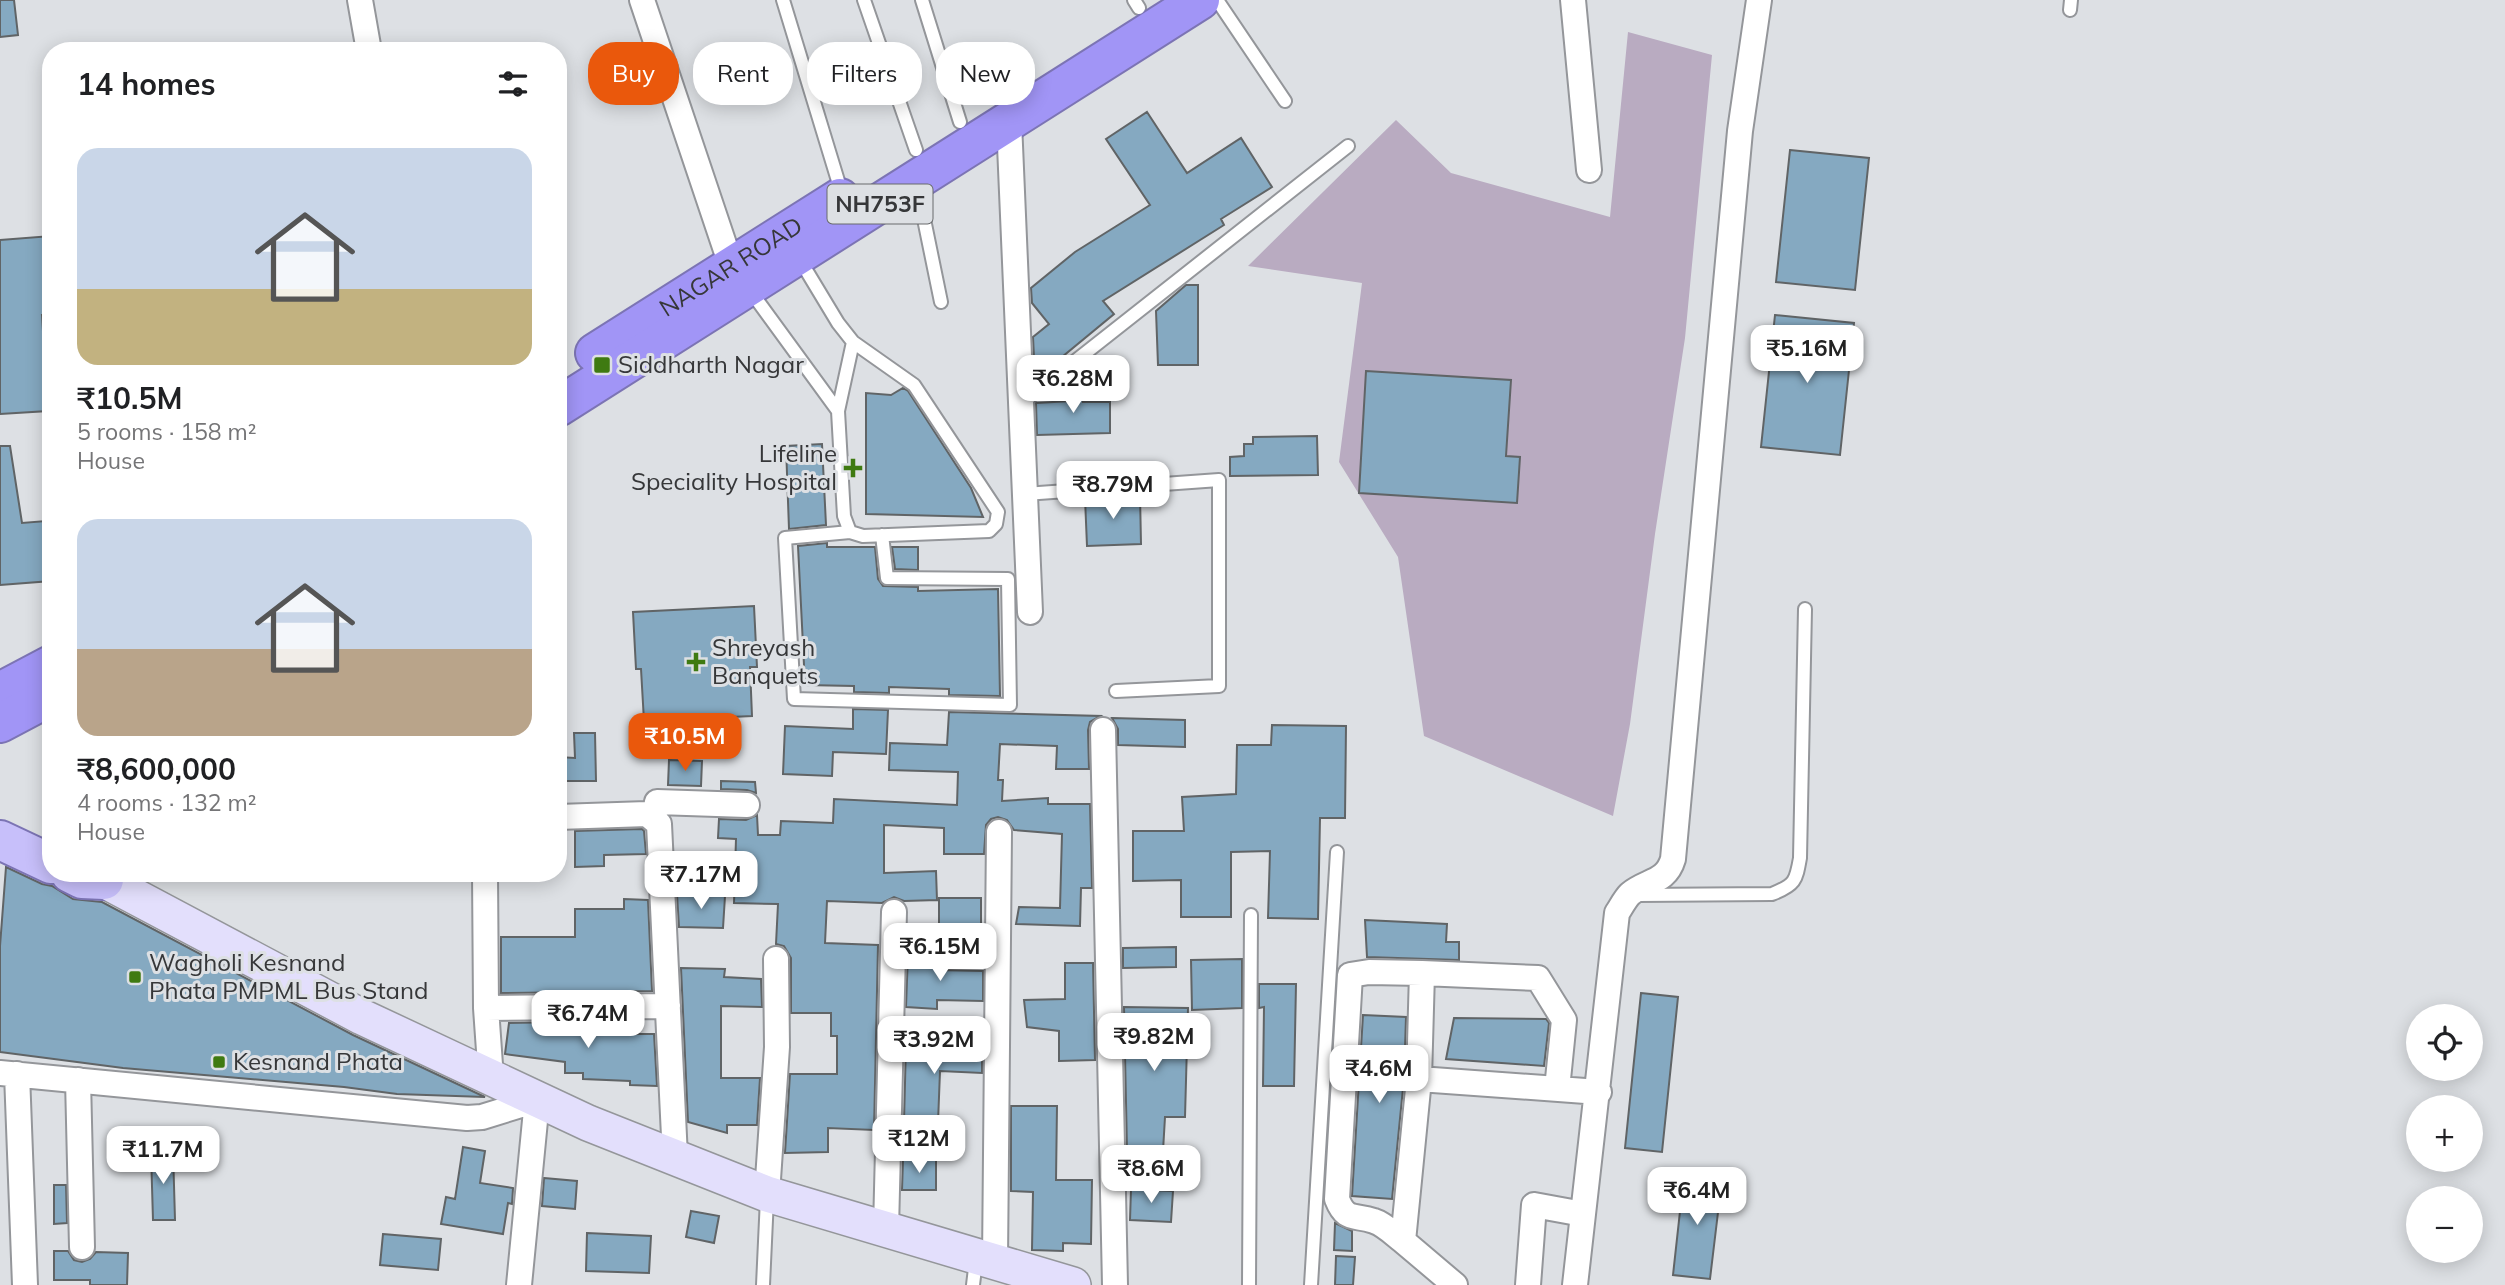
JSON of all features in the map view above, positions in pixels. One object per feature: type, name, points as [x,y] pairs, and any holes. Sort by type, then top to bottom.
[{"type":"highway","name":"NAGAR ROAD","points":[[567,400],[739,276],[843,196],[916,166],[1009,122],[1200,0]]},
{"type":"highway","name":"NAGAR ROAD","points":[[739,276],[798,257],[916,166],[960,122],[1142,3]]},
{"type":"highway","name":"NAGAR ROAD","points":[[567,371],[697,304]]},
{"type":"highway","points":[[0,692],[42,670]]},
{"type":"highway","points":[[0,723],[42,701]]},
{"type":"main road","points":[[0,816],[42,836]]},
{"type":"main road","points":[[0,840],[42,860]]},
{"type":"main road","points":[[104,882],[362,1017],[537,1100],[767,1194],[887,1229],[981,1267],[1063,1283]]},
{"type":"street","points":[[359,0],[367,42]]},
{"type":"street","points":[[642,0],[739,276]]},
{"type":"street","points":[[1573,0],[1589,170]]},
{"type":"street","points":[[1575,1285],[1599,1092],[1617,913],[1628,895],[1661,878],[1670,870],[1673,859],[1740,131],[1759,0]]},
{"type":"street","points":[[1009,122],[1030,612]]},
{"type":"street","points":[[1103,730],[1115,1285]]},
{"type":"street","points":[[654,818],[657,802],[747,805]]},
{"type":"street","points":[[567,817],[647,814],[659,824],[674,1157]]},
{"type":"street","points":[[981,1267],[999,832]]},
{"type":"street","points":[[485,882],[486,1008],[491,1079]]},
{"type":"street","points":[[887,1229],[894,912]]},
{"type":"street","points":[[767,1194],[777,1047],[776,959]]},
{"type":"street","points":[[1455,1285],[1375,1221],[1352,1217],[1342,1212],[1337,1199],[1350,975],[1369,972],[1538,978],[1563,1020],[1557,1089]]},
{"type":"street","points":[[1403,1241],[1419,1079],[1422,973]]},
{"type":"street","points":[[486,1008],[668,1006]]},
{"type":"street","points":[[25,1285],[8,1073],[467,1118],[482,1117],[537,1100],[519,1285]]},
{"type":"street","points":[[1419,1079],[1599,1092]]},
{"type":"street","points":[[78,1080],[82,1247]]},
{"type":"street","points":[[1528,1285],[1534,1205],[1583,1213]]},
{"type":"lane","points":[[783,0],[843,196]]},
{"type":"lane","points":[[864,0],[916,166],[941,302]]},
{"type":"lane","points":[[922,0],[960,122]]},
{"type":"lane","points":[[1217,0],[1285,101]]},
{"type":"lane","points":[[1021,403],[1348,146]]},
{"type":"lane","points":[[798,257],[838,323],[853,342],[914,385],[998,512],[996,524],[989,531],[882,535],[863,536],[850,532],[785,538],[794,699],[1010,705],[1009,579],[887,578],[882,535]]},
{"type":"lane","points":[[739,276],[838,411]]},
{"type":"lane","points":[[850,532],[844,516],[838,411],[853,342]]},
{"type":"lane","points":[[1025,494],[1219,480],[1219,687],[1116,691]]},
{"type":"lane","points":[[1628,895],[1772,894],[1788,888],[1796,878],[1800,858],[1805,609]]},
{"type":"lane","points":[[1311,1285],[1337,852]]},
{"type":"lane","points":[[1249,1285],[1251,915]]},
{"type":"lane","points":[[763,1285],[767,1194]]},
{"type":"shaded area","points":[[1628,32],[1712,55],[1685,338],[1630,724],[1613,816],[1424,736],[1398,557],[1339,462],[1362,283],[1248,266],[1396,120],[1451,173],[1610,217]]},
{"type":"building","points":[[0,0],[14,0],[18,35],[0,37]]},
{"type":"building","points":[[1147,112],[1187,173],[1241,138],[1272,187],[1221,219],[1224,225],[1103,301],[1114,314],[1045,371],[1034,357],[1033,337],[1049,324],[1032,303],[1031,288],[1075,252],[1150,205],[1106,139]]},
{"type":"building","points":[[1790,150],[1869,158],[1855,290],[1776,282]]},
{"type":"building","points":[[42,237],[42,411],[0,414],[0,240]]},
{"type":"building","points":[[1186,285],[1198,285],[1198,365],[1158,365],[1156,311]]},
{"type":"building","points":[[1775,315],[1854,323],[1840,455],[1761,447]]},
{"type":"building","points":[[1366,371],[1511,380],[1506,456],[1520,457],[1517,503],[1359,493]]},
{"type":"building","points":[[1059,385],[1083,385],[1083,402],[1110,402],[1110,433],[1037,435],[1036,403],[1070,401]]},
{"type":"building","points":[[903,388],[908,391],[971,488],[983,517],[866,514],[866,393],[891,395]]},
{"type":"building","points":[[1317,436],[1318,475],[1230,476],[1230,457],[1244,456],[1244,444],[1253,444],[1253,437]]},
{"type":"building","points":[[822,444],[826,525],[789,529],[786,446]]},
{"type":"building","points":[[0,446],[10,446],[22,523],[42,521],[42,582],[0,585]]},
{"type":"building","points":[[1140,495],[1141,544],[1087,546],[1085,498]]},
{"type":"building","points":[[827,543],[827,547],[875,547],[878,579],[883,586],[918,587],[918,591],[998,589],[1000,696],[949,695],[949,689],[889,687],[889,693],[854,692],[854,686],[805,685],[798,546]]},
{"type":"building","points":[[892,547],[918,547],[918,570],[895,569]]},
{"type":"building","name":"Shreyash Banquets","points":[[754,606],[757,667],[750,667],[752,716],[644,721],[641,669],[636,669],[633,612]]},
{"type":"building","points":[[853,709],[888,710],[886,754],[833,752],[832,776],[783,774],[785,726],[853,729]]},
{"type":"building","points":[[949,712],[1100,716],[1090,722],[1088,730],[1089,769],[1056,769],[1057,746],[1000,744],[998,780],[1003,780],[1002,801],[1048,798],[1048,804],[1090,804],[1092,888],[1081,888],[1080,926],[1016,924],[1019,907],[1060,908],[1062,834],[1014,830],[1007,820],[998,817],[991,819],[986,825],[984,854],[944,854],[944,828],[884,825],[884,873],[936,871],[937,900],[904,901],[894,897],[882,903],[827,901],[825,943],[878,945],[874,1130],[828,1128],[828,1152],[785,1153],[790,1074],[837,1074],[837,1036],[831,1036],[831,1013],[791,1013],[791,958],[784,946],[776,944],[778,904],[734,903],[736,839],[718,838],[719,819],[746,820],[757,815],[758,835],[780,835],[781,821],[833,823],[834,799],[957,805],[958,772],[889,770],[890,743],[947,745]]},
{"type":"building","points":[[1112,718],[1185,720],[1185,747],[1118,745],[1118,729]]},
{"type":"building","points":[[1272,725],[1346,726],[1345,818],[1320,818],[1318,919],[1268,918],[1270,851],[1231,852],[1231,917],[1181,917],[1181,880],[1133,881],[1133,831],[1184,831],[1182,797],[1236,794],[1237,745],[1271,745]]},
{"type":"building","points":[[574,733],[595,733],[596,781],[567,781],[567,758],[575,758]]},
{"type":"building","points":[[669,760],[702,761],[701,786],[668,785]]},
{"type":"building","points":[[721,781],[755,782],[756,793],[721,789]]},
{"type":"building","points":[[642,829],[646,854],[604,855],[604,866],[575,867],[575,831]]},
{"type":"building","name":"Wagholi Kesnand Phata PMPML Bus Stand","points":[[6,867],[52,886],[73,899],[102,902],[353,1035],[485,1097],[397,1094],[123,1068],[0,1052],[0,946]]},
{"type":"building","points":[[677,894],[725,896],[723,928],[679,927]]},
{"type":"building","points":[[939,898],[981,898],[981,935],[939,935]]},
{"type":"building","points":[[624,899],[648,900],[652,991],[501,993],[501,937],[575,937],[575,909],[624,909]]},
{"type":"building","points":[[1365,920],[1447,924],[1446,942],[1459,942],[1459,960],[1367,957]]},
{"type":"building","points":[[1176,947],[1176,967],[1123,968],[1123,948]]},
{"type":"building","points":[[908,954],[937,954],[937,970],[983,971],[983,1001],[937,1000],[937,1009],[906,1007]]},
{"type":"building","points":[[1242,959],[1242,1008],[1192,1010],[1191,960]]},
{"type":"building","points":[[1065,963],[1093,963],[1095,1060],[1059,1061],[1059,1031],[1027,1027],[1024,1000],[1065,999]]},
{"type":"building","points":[[681,968],[725,969],[724,977],[761,979],[762,1007],[721,1006],[721,1078],[760,1078],[757,1125],[727,1125],[727,1133],[688,1122]]},
{"type":"building","points":[[1259,984],[1296,984],[1294,1086],[1263,1086],[1264,1007],[1259,1008]]},
{"type":"building","points":[[1641,993],[1678,997],[1662,1152],[1625,1148]]},
{"type":"building","points":[[1124,1007],[1188,1008],[1185,1117],[1165,1117],[1163,1151],[1127,1149]]},
{"type":"building","points":[[1363,1015],[1406,1017],[1404,1078],[1392,1199],[1352,1196]]},
{"type":"building","points":[[1454,1018],[1546,1019],[1549,1023],[1544,1066],[1446,1059]]},
{"type":"building","points":[[615,1021],[614,1034],[654,1034],[657,1086],[630,1085],[630,1081],[583,1079],[583,1073],[565,1073],[565,1062],[505,1054],[509,1023]]},
{"type":"building","points":[[906,1044],[982,1045],[982,1073],[940,1071],[938,1123],[904,1122]]},
{"type":"building","points":[[1011,1106],[1057,1106],[1056,1180],[1092,1180],[1091,1244],[1063,1243],[1063,1251],[1032,1250],[1033,1192],[1011,1191]]},
{"type":"building","points":[[463,1147],[485,1151],[480,1183],[513,1188],[512,1204],[508,1203],[503,1234],[441,1224],[446,1197],[455,1199]]},
{"type":"building","points":[[173,1151],[175,1220],[153,1220],[151,1152]]},
{"type":"building","points":[[903,1160],[936,1160],[936,1190],[902,1190]]},
{"type":"building","points":[[1684,1175],[1722,1179],[1710,1279],[1673,1275]]},
{"type":"building","points":[[544,1178],[577,1181],[575,1209],[542,1206]]},
{"type":"building","points":[[54,1185],[66,1185],[67,1223],[54,1224]]},
{"type":"building","points":[[1131,1189],[1173,1191],[1171,1222],[1130,1220]]},
{"type":"building","points":[[691,1211],[719,1216],[714,1243],[686,1237]]},
{"type":"building","points":[[1335,1223],[1352,1231],[1352,1251],[1334,1250]]},
{"type":"building","points":[[587,1233],[651,1236],[649,1273],[586,1271]]},
{"type":"building","points":[[383,1234],[441,1239],[438,1270],[380,1265]]},
{"type":"building","points":[[54,1251],[68,1251],[74,1260],[82,1262],[90,1259],[96,1252],[128,1253],[127,1285],[90,1285],[90,1280],[54,1280]]},
{"type":"building","points":[[1336,1256],[1355,1257],[1353,1285],[1335,1285]]},
{"type":"place","name":"Siddharth Nagar","points":[[602,365]]},
{"type":"place","name":"Lifeline Speciality Hospital","points":[[853,468]]},
{"type":"place","name":"Shreyash Banquets","points":[[696,662]]},
{"type":"place","name":"Wagholi Kesnand Phata PMPML Bus Stand","points":[[135,977]]},
{"type":"place","name":"Kesnand Phata","points":[[219,1062]]}]
